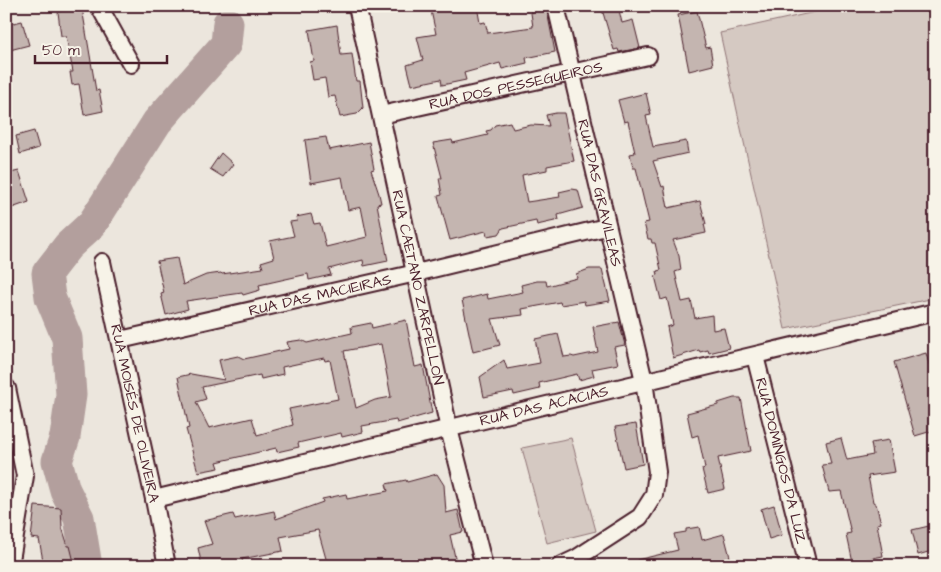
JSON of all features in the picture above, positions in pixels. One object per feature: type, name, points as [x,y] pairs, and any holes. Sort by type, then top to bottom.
[{"type":"street","points":[[99,6],[131,64]]},
{"type":"street","name":"RUA CAETANO ZARPELLON","points":[[357,6],[449,429],[484,566]]},
{"type":"street","name":"RUA DAS GRAVILEAS","points":[[556,6],[606,227],[644,381],[658,472],[654,495],[640,516],[577,558],[560,566]]},
{"type":"street","name":"RUA DOS PESSEGUEIROS","points":[[382,115],[648,56]]},
{"type":"street","name":"RUA DAS MACIEIRAS","points":[[120,340],[416,274],[606,227]]},
{"type":"street","name":"RUA MOISÉS DE OLIVEIRA","points":[[102,262],[167,566]]},
{"type":"street","name":"RUA DAS ACACIAS","points":[[154,500],[935,312]]},
{"type":"street","name":"RUA DOMINGOS DA LUZ","points":[[755,356],[808,566]]},
{"type":"street","points":[[7,388],[25,476],[10,566]]},
{"type":"shaded area","points":[[842,6],[935,6],[935,298],[785,329],[720,33]]},
{"type":"shaded area","points":[[571,438],[596,531],[547,543],[522,448]]},
{"type":"building","points":[[430,6],[477,6],[480,23],[485,22],[488,33],[533,27],[530,6],[546,6],[555,52],[526,58],[527,63],[502,69],[500,63],[464,73],[466,80],[442,85],[441,79],[412,85],[407,65],[423,60],[417,37],[436,34]]},
{"type":"building","points":[[601,6],[618,6],[622,23],[633,20],[640,48],[619,52],[618,49],[614,50]]},
{"type":"building","points":[[82,8],[96,91],[99,90],[103,111],[84,115],[79,84],[72,85],[70,72],[73,72],[66,36],[61,36],[58,12]]},
{"type":"building","points":[[697,11],[706,48],[710,47],[713,65],[689,71],[678,15]]},
{"type":"building","points":[[22,21],[29,45],[6,51],[6,25]]},
{"type":"building","points":[[337,25],[341,55],[352,54],[356,81],[360,81],[363,108],[357,114],[340,117],[335,96],[328,97],[325,78],[313,80],[310,62],[314,61],[309,30]]},
{"type":"building","points":[[646,93],[651,115],[646,116],[653,147],[686,141],[688,153],[653,161],[662,187],[664,186],[668,208],[700,201],[706,224],[704,224],[706,233],[673,240],[679,256],[681,270],[675,272],[682,302],[691,300],[695,318],[712,315],[713,330],[724,328],[729,348],[709,353],[708,350],[700,352],[699,350],[673,358],[667,327],[673,325],[667,298],[661,300],[655,276],[658,275],[657,271],[661,270],[655,243],[648,239],[644,223],[649,222],[636,168],[633,168],[630,154],[635,153],[628,121],[624,122],[618,100]]},
{"type":"building","points":[[564,113],[574,161],[547,166],[547,170],[522,175],[527,202],[560,197],[559,192],[572,189],[578,190],[583,208],[558,215],[559,220],[537,225],[536,221],[503,228],[499,234],[487,236],[486,231],[450,240],[438,196],[442,195],[439,178],[442,178],[433,143],[452,140],[453,143],[488,135],[486,131],[491,130],[495,125],[510,122],[513,129],[531,125],[549,126],[546,115]]},
{"type":"building","points":[[34,131],[39,148],[20,154],[16,136]]},
{"type":"building","points":[[326,137],[329,150],[369,142],[374,169],[371,170],[381,203],[377,204],[388,261],[364,266],[363,260],[329,269],[331,275],[309,280],[308,274],[259,285],[260,290],[243,295],[242,293],[186,301],[188,309],[166,315],[161,294],[164,293],[157,261],[177,258],[183,285],[206,275],[263,268],[261,262],[274,258],[270,241],[294,236],[290,222],[297,221],[296,217],[311,214],[314,224],[320,223],[326,247],[367,237],[361,207],[348,210],[342,177],[311,183],[305,140]]},
{"type":"building","points":[[221,153],[233,164],[223,177],[210,169]]},
{"type":"building","points":[[19,171],[29,202],[6,210],[6,174]]},
{"type":"building","points":[[589,269],[602,269],[610,301],[585,305],[584,301],[561,305],[560,302],[522,309],[523,315],[492,319],[500,345],[473,352],[462,300],[487,294],[488,299],[523,292],[521,285],[546,281],[547,286],[577,278],[576,274]]},
{"type":"building","points":[[406,320],[415,367],[423,365],[432,413],[397,423],[396,420],[362,426],[363,432],[342,437],[341,433],[298,443],[299,447],[277,452],[276,448],[217,462],[219,468],[198,472],[186,429],[189,428],[178,377],[191,374],[224,380],[219,360],[238,356],[244,359],[289,349],[287,342],[301,340],[307,343],[352,333],[351,327],[371,323],[372,328]],"holes":[[[381,344],[391,397],[375,400],[356,408],[344,351]],[[324,358],[325,361],[330,360],[338,399],[289,409],[293,425],[257,435],[252,418],[209,428],[196,402],[206,399],[202,387],[260,375],[261,379],[283,374],[282,367]]]},
{"type":"building","points":[[619,322],[625,345],[614,347],[618,364],[592,369],[594,376],[579,380],[577,374],[539,383],[540,389],[514,395],[513,391],[484,397],[480,377],[504,360],[507,369],[540,363],[535,339],[558,334],[564,357],[574,357],[598,352],[593,327]]},
{"type":"building","points":[[926,353],[935,394],[935,430],[915,436],[894,362]]},
{"type":"building","points":[[741,398],[751,451],[718,458],[725,489],[708,493],[702,469],[705,468],[698,435],[692,437],[687,413],[718,405],[718,403]]},
{"type":"building","points":[[636,424],[643,464],[624,468],[615,427]]},
{"type":"building","points":[[841,438],[847,460],[873,455],[871,443],[889,440],[895,472],[868,476],[873,502],[876,504],[881,523],[877,524],[883,556],[852,562],[846,534],[851,533],[841,491],[829,492],[822,465],[831,464],[826,442]]},
{"type":"building","points":[[437,474],[444,485],[446,513],[458,510],[463,532],[450,535],[457,566],[328,566],[318,530],[280,537],[283,551],[242,559],[244,566],[202,566],[198,548],[212,544],[204,521],[233,514],[235,519],[274,511],[276,519],[323,502],[322,499],[346,494],[347,499],[388,491],[386,484],[406,480],[407,482]]},
{"type":"building","points":[[774,505],[782,535],[769,539],[761,509]]},
{"type":"building","points":[[35,506],[61,508],[62,527],[68,546],[70,546],[75,566],[44,566],[39,539],[31,538]]},
{"type":"building","points":[[929,526],[935,550],[918,555],[912,530]]},
{"type":"building","points":[[699,527],[702,540],[724,534],[731,561],[708,566],[637,566],[637,560],[678,550],[674,534],[686,532],[686,529]]},
{"type":"waterway","points":[[87,566],[79,518],[65,490],[57,461],[65,437],[71,395],[67,338],[50,297],[47,273],[68,246],[92,224],[157,122],[226,44],[228,23]]}]
